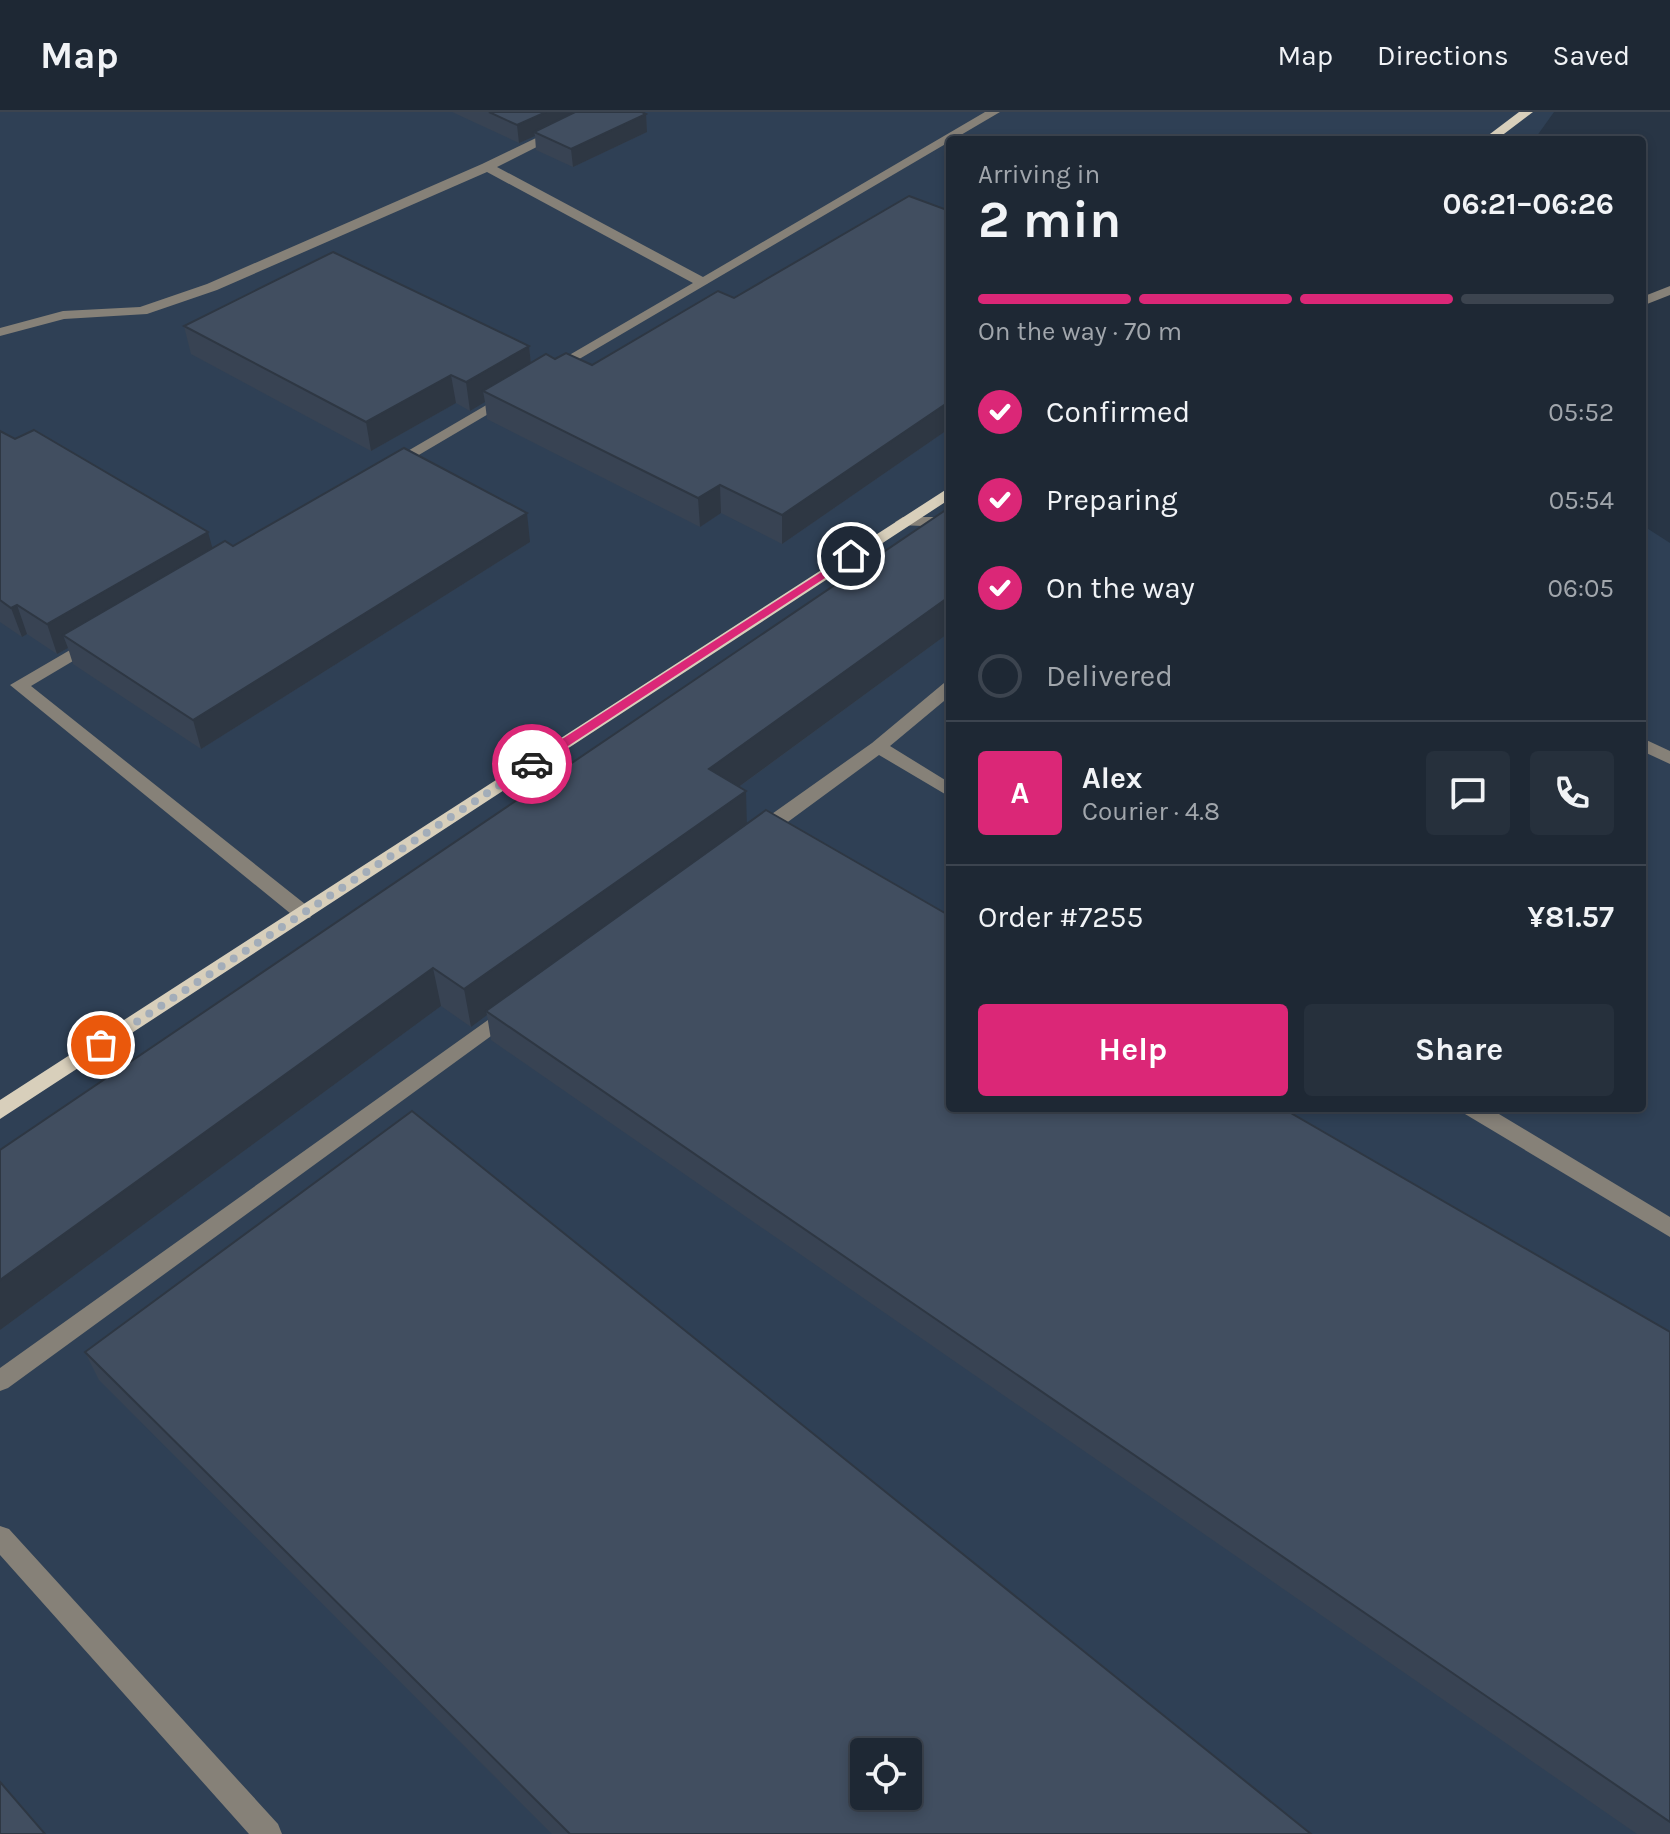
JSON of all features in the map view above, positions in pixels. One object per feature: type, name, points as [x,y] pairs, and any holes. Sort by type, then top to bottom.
[{"type":"main road","points":[[1494,136],[1527,112]]},
{"type":"main road","points":[[0,1111],[946,495]]},
{"type":"street","points":[[0,332],[63,315],[142,311],[198,292],[487,167],[600,112]]},
{"type":"street","points":[[953,136],[994,112]]},
{"type":"street","points":[[374,476],[946,140]]},
{"type":"street","points":[[487,167],[702,282]]},
{"type":"street","points":[[1646,300],[1670,290]]},
{"type":"street","points":[[903,522],[946,522]]},
{"type":"street","points":[[114,629],[19,685],[303,913]]},
{"type":"street","points":[[736,849],[878,747],[946,690]]},
{"type":"street","points":[[1646,746],[1670,758]]},
{"type":"street","points":[[878,747],[946,789]]},
{"type":"street","points":[[0,1381],[529,999]]},
{"type":"street","points":[[1479,1112],[1670,1228]]},
{"type":"street","points":[[0,1537],[268,1834]]},
{"type":"shaded area","points":[[0,112],[1554,112],[1537,136],[946,136],[946,1112],[1646,1112],[1646,528],[1670,543],[1670,1834],[0,1834]]},
{"type":"building","points":[[489,112],[546,112],[517,125]]},
{"type":"building","points":[[575,112],[646,114],[571,149],[534,132]]},
{"type":"building","points":[[909,196],[946,208],[946,404],[782,515],[720,485],[698,498],[483,391],[546,354],[555,359],[566,353],[592,365],[718,291],[734,298]]},
{"type":"building","points":[[333,252],[529,346],[466,382],[451,375],[366,422],[184,326]]},
{"type":"building","points":[[34,430],[208,532],[47,624],[17,605],[11,608],[0,600],[0,431],[15,439]]},
{"type":"building","points":[[404,448],[527,513],[193,720],[63,635],[225,541],[233,546]]},
{"type":"building","points":[[946,510],[946,599],[709,769],[746,791],[464,989],[433,968],[0,1280],[0,1150]]},
{"type":"building","points":[[766,810],[946,914],[946,1112],[1289,1112],[1670,1332],[1670,1822],[486,1011]]},
{"type":"building","points":[[412,1111],[1311,1834],[570,1834],[85,1352]]},
{"type":"building","points":[[0,1782],[45,1834],[0,1834]]},
{"type":"way so far","points":[[101,1045],[532,764]]},
{"type":"route","points":[[532,764],[851,556]]}]
